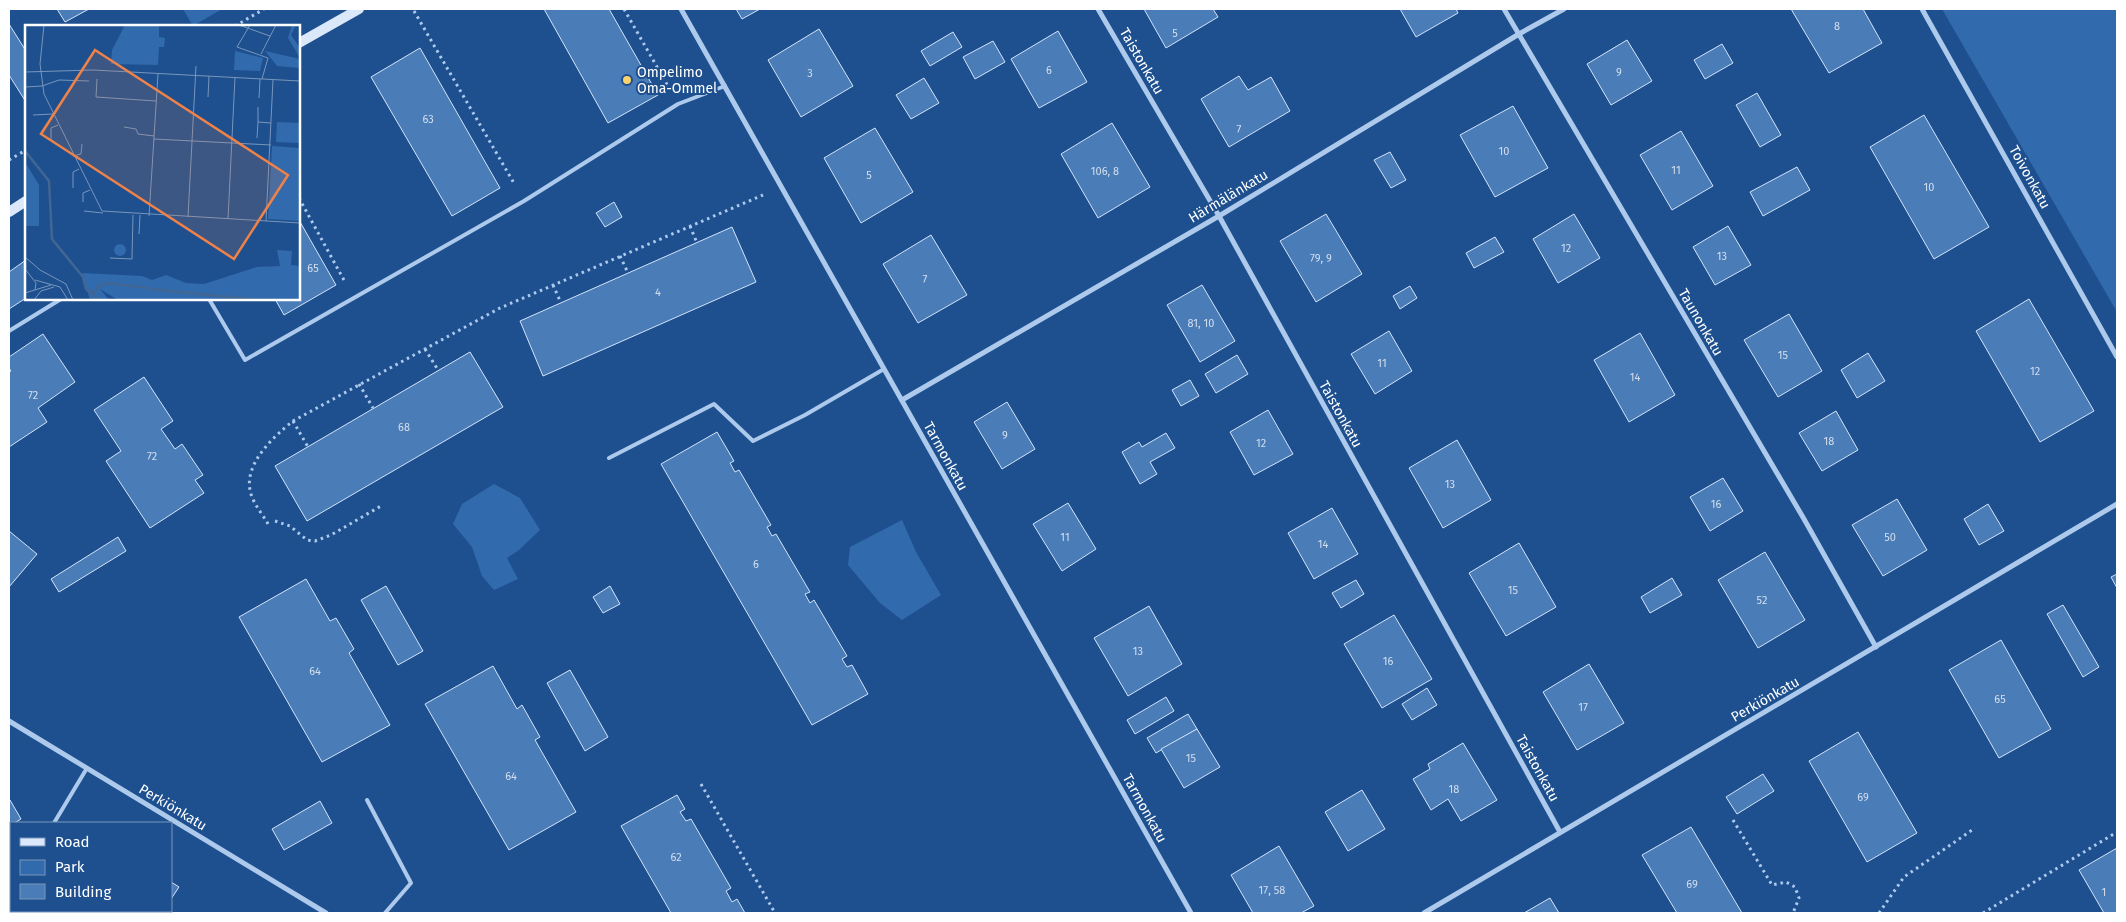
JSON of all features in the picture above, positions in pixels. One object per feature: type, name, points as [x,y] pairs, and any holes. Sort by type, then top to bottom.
[{"type":"street","points":[[300,42],[359,9]]},
{"type":"street","name":"Tarmonkatu","points":[[681,9],[1191,913]]},
{"type":"street","name":"Taistonkatu","points":[[1098,9],[1219,216],[1560,832]]},
{"type":"street","name":"Taunonkatu","points":[[1504,9],[1804,519],[1876,647]]},
{"type":"street","name":"Härmälänkatu","points":[[902,400],[1219,216],[1519,34],[1564,9]]},
{"type":"street","name":"Toivonkatu","points":[[1922,9],[2117,357]]},
{"type":"street","points":[[9,212],[25,202]]},
{"type":"street","name":"Perkiönkatu","points":[[1424,913],[2117,504]]},
{"type":"street","name":"Perkiönkatu","points":[[9,721],[326,913]]},
{"type":"lane","points":[[210,300],[245,360],[524,201],[678,104],[725,86]]},
{"type":"lane","points":[[9,331],[59,300]]},
{"type":"lane","points":[[609,458],[714,404],[753,440],[805,414],[884,369]]},
{"type":"lane","points":[[55,822],[88,768]]},
{"type":"lane","points":[[367,800],[411,883],[385,913]]},
{"type":"path","points":[[237,25],[264,9]]},
{"type":"path","points":[[624,9],[678,104]]},
{"type":"path","points":[[414,11],[524,201]]},
{"type":"path","points":[[9,160],[25,151]]},
{"type":"path","points":[[268,524],[252,497],[249,482],[260,452],[270,439],[293,421],[500,308],[782,187]]},
{"type":"path","points":[[300,200],[354,298]]},
{"type":"path","points":[[690,226],[697,243]]},
{"type":"path","points":[[620,256],[628,273]]},
{"type":"path","points":[[553,285],[560,303]]},
{"type":"path","points":[[425,349],[438,370]]},
{"type":"path","points":[[359,384],[373,408]]},
{"type":"path","points":[[293,421],[308,446]]},
{"type":"path","points":[[274,521],[290,526],[307,540],[316,541],[331,536],[381,506]]},
{"type":"path","points":[[701,784],[775,913]]},
{"type":"path","points":[[1733,820],[1772,886],[1786,882],[1795,887],[1799,898],[1793,913]]},
{"type":"path","points":[[1879,913],[1904,877],[1975,828]]},
{"type":"path","points":[[1983,913],[2117,832]]},
{"type":"green space","points":[[183,9],[222,9],[195,25],[192,25]]},
{"type":"green space","points":[[1942,9],[2117,9],[2117,312]]},
{"type":"green space","points":[[494,484],[520,498],[540,530],[519,550],[507,558],[518,579],[494,590],[482,576],[472,547],[453,524],[462,504]]},
{"type":"green space","points":[[902,520],[916,552],[941,595],[902,620],[880,603],[848,565],[850,547]]},
{"type":"building","points":[[57,9],[89,9],[65,22]]},
{"type":"building","points":[[544,9],[609,9],[658,95],[608,123]]},
{"type":"building","points":[[736,9],[760,9],[742,19]]},
{"type":"building","points":[[1144,9],[1213,9],[1218,17],[1166,48]]},
{"type":"building","points":[[1400,9],[1456,9],[1458,13],[1416,37]]},
{"type":"building","points":[[1791,9],[1863,9],[1882,43],[1829,73]]},
{"type":"building","points":[[9,24],[25,49],[25,100],[9,75]]},
{"type":"building","points":[[819,29],[853,86],[801,117],[768,60]]},
{"type":"building","points":[[1058,31],[1087,82],[1039,108],[1011,59]]},
{"type":"building","points":[[953,32],[962,47],[930,66],[921,51]]},
{"type":"building","points":[[1627,40],[1652,81],[1611,105],[1587,64]]},
{"type":"building","points":[[993,41],[1005,62],[975,79],[963,57]]},
{"type":"building","points":[[1722,44],[1733,63],[1705,79],[1694,60]]},
{"type":"building","points":[[420,48],[500,188],[452,216],[371,77]]},
{"type":"building","points":[[1239,76],[1248,90],[1271,77],[1290,111],[1229,147],[1201,99]]},
{"type":"building","points":[[924,78],[939,103],[911,119],[896,95]]},
{"type":"building","points":[[1757,93],[1781,135],[1760,147],[1736,105]]},
{"type":"building","points":[[1513,106],[1548,168],[1495,197],[1460,135]]},
{"type":"building","points":[[1924,115],[1989,227],[1934,259],[1870,147]]},
{"type":"building","points":[[1112,123],[1150,187],[1098,218],[1061,154]]},
{"type":"building","points":[[875,128],[913,192],[861,223],[824,158]]},
{"type":"building","points":[[1681,131],[1713,186],[1672,210],[1640,155]]},
{"type":"building","points":[[1390,152],[1406,180],[1391,188],[1374,160]]},
{"type":"building","points":[[1797,167],[1810,190],[1763,216],[1750,192]]},
{"type":"building","points":[[614,202],[622,217],[605,227],[596,213]]},
{"type":"building","points":[[1326,214],[1362,274],[1316,302],[1280,241]]},
{"type":"building","points":[[1574,214],[1600,258],[1558,283],[1533,239]]},
{"type":"building","points":[[300,222],[336,285],[284,315],[276,300],[300,300]]},
{"type":"building","points":[[1728,226],[1751,265],[1715,285],[1693,247]]},
{"type":"building","points":[[732,227],[756,282],[543,376],[520,321]]},
{"type":"building","points":[[931,235],[967,295],[918,323],[883,264]]},
{"type":"building","points":[[1495,237],[1504,252],[1474,268],[1466,253]]},
{"type":"building","points":[[25,261],[25,299],[9,309],[9,272]]},
{"type":"building","points":[[1202,285],[1235,341],[1200,362],[1167,305]]},
{"type":"building","points":[[1410,286],[1417,298],[1400,309],[1393,296]]},
{"type":"building","points":[[2029,299],[2094,411],[2040,442],[1976,331]]},
{"type":"building","points":[[1789,314],[1822,371],[1778,397],[1744,340]]},
{"type":"building","points":[[1389,331],[1412,371],[1375,394],[1351,354]]},
{"type":"building","points":[[1640,333],[1675,395],[1629,422],[1594,360]]},
{"type":"building","points":[[43,334],[75,382],[38,408],[47,422],[9,447],[9,372],[11,371],[9,368],[9,357]]},
{"type":"building","points":[[470,352],[503,407],[307,521],[275,466]]},
{"type":"building","points":[[1868,353],[1885,381],[1857,398],[1841,370]]},
{"type":"building","points":[[1237,355],[1248,374],[1216,393],[1205,374]]},
{"type":"building","points":[[144,377],[173,421],[161,429],[175,449],[182,444],[203,475],[195,480],[204,493],[150,528],[106,461],[121,451],[94,410]]},
{"type":"building","points":[[1190,380],[1199,396],[1181,406],[1172,390]]},
{"type":"building","points":[[1007,402],[1035,449],[1002,469],[974,422]]},
{"type":"building","points":[[1268,410],[1293,454],[1254,475],[1230,432]]},
{"type":"building","points":[[1836,411],[1858,450],[1822,471],[1799,433]]},
{"type":"building","points":[[717,432],[734,461],[730,463],[735,472],[739,470],[771,525],[767,527],[772,536],[776,534],[810,592],[805,594],[810,603],[814,600],[847,656],[842,659],[847,667],[852,665],[868,694],[812,725],[661,464]]},
{"type":"building","points":[[1166,433],[1175,448],[1150,462],[1157,474],[1140,484],[1122,452],[1139,442],[1142,447]]},
{"type":"building","points":[[1457,440],[1491,500],[1443,528],[1409,468]]},
{"type":"building","points":[[1723,478],[1743,511],[1710,531],[1690,497]]},
{"type":"building","points":[[1897,499],[1927,550],[1883,576],[1852,525]]},
{"type":"building","points":[[1068,503],[1096,549],[1062,571],[1033,524]]},
{"type":"building","points":[[1988,504],[2004,531],[1979,545],[1964,519]]},
{"type":"building","points":[[1332,508],[1358,554],[1314,579],[1288,533]]},
{"type":"building","points":[[9,531],[37,554],[9,587]]},
{"type":"building","points":[[118,537],[126,551],[59,592],[51,579]]},
{"type":"building","points":[[1519,543],[1556,607],[1506,636],[1469,573]]},
{"type":"building","points":[[1765,552],[1805,620],[1758,648],[1718,580]]},
{"type":"building","points":[[2117,574],[2117,588],[2111,577]]},
{"type":"building","points":[[1672,578],[1682,595],[1650,613],[1641,597]]},
{"type":"building","points":[[306,579],[330,621],[336,618],[354,649],[349,653],[390,725],[322,762],[239,617]]},
{"type":"building","points":[[1356,580],[1364,594],[1341,608],[1332,593]]},
{"type":"building","points":[[386,586],[423,651],[398,665],[361,600]]},
{"type":"building","points":[[610,586],[620,604],[603,613],[593,597]]},
{"type":"building","points":[[2063,605],[2099,667],[2083,677],[2047,614]]},
{"type":"building","points":[[1149,606],[1182,664],[1128,696],[1094,638]]},
{"type":"building","points":[[1394,615],[1432,679],[1382,708],[1344,644]]},
{"type":"building","points":[[2001,640],[2051,729],[1999,758],[1949,670]]},
{"type":"building","points":[[1589,664],[1624,723],[1577,750],[1543,692]]},
{"type":"building","points":[[493,666],[517,709],[522,705],[540,737],[535,740],[576,812],[509,850],[425,704]]},
{"type":"building","points":[[570,670],[608,737],[585,751],[547,683]]},
{"type":"building","points":[[1427,688],[1437,705],[1412,720],[1402,704]]},
{"type":"building","points":[[1166,697],[1174,711],[1135,734],[1127,720]]},
{"type":"building","points":[[1188,714],[1197,729],[1156,753],[1147,738]]},
{"type":"building","points":[[1197,729],[1220,767],[1184,788],[1161,749]]},
{"type":"building","points":[[1858,732],[1917,833],[1867,862],[1809,761]]},
{"type":"building","points":[[1463,743],[1497,800],[1461,821],[1448,799],[1431,810],[1413,779],[1430,769],[1428,764]]},
{"type":"building","points":[[1763,774],[1774,791],[1737,814],[1726,797]]},
{"type":"building","points":[[1362,790],[1385,829],[1348,851],[1325,812]]},
{"type":"building","points":[[677,795],[685,809],[680,812],[686,821],[691,819],[731,888],[726,891],[732,902],[737,899],[745,913],[671,913],[621,826]]},
{"type":"building","points":[[9,801],[21,819],[16,822],[10,822],[9,826]]},
{"type":"building","points":[[320,801],[332,823],[284,850],[272,829]]},
{"type":"building","points":[[1691,827],[1742,913],[1677,913],[1642,855]]},
{"type":"building","points":[[1279,846],[1314,906],[1301,913],[1253,913],[1231,875]]},
{"type":"building","points":[[2117,848],[2117,913],[2104,913],[2079,870]]},
{"type":"building","points":[[9,870],[10,890],[9,890]]},
{"type":"building","points":[[172,883],[179,887],[172,898]]},
{"type":"building","points":[[1550,898],[1559,913],[1524,913]]},
{"type":"place","name":"Ompelimo Oma-Ommel","points":[[627,80]]}]
